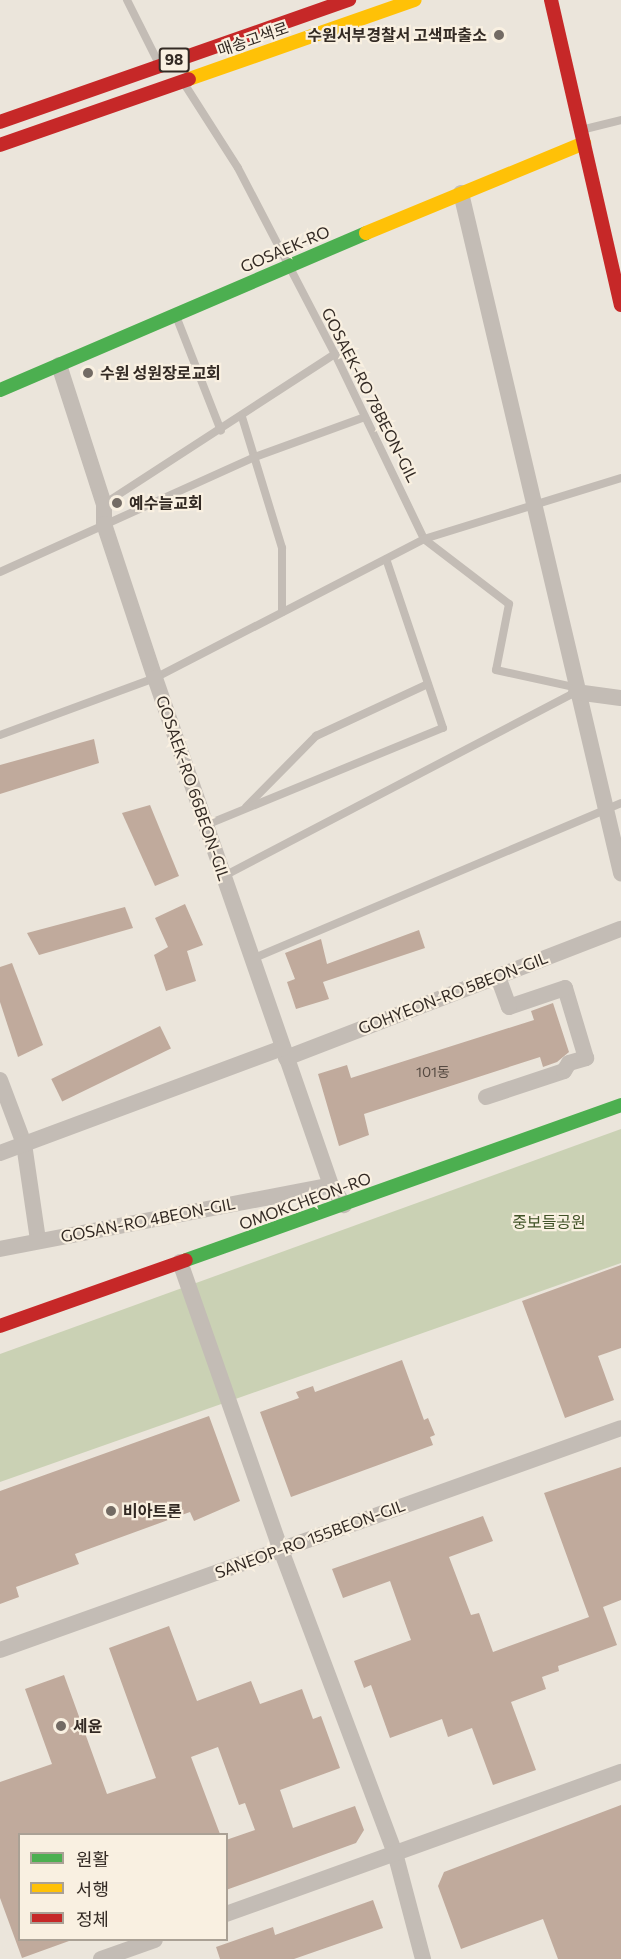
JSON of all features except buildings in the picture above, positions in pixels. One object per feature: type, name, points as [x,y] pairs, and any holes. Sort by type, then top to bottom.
[{"type":"street","name":"98","points":[[0,122],[349,0]]},
{"type":"street","name":"매송고색로","points":[[0,146],[414,0]]},
{"type":"street","points":[[551,0],[621,305]]},
{"type":"street","name":"GOSAEK-RO","points":[[0,390],[175,313],[461,193],[583,137]]},
{"type":"street","points":[[461,193],[575,689],[614,805],[621,873]]},
{"type":"street","name":"GOSAEK-RO 66BEON-GIL","points":[[59,365],[104,504],[104,524],[155,678],[331,1185],[344,1205]]},
{"type":"street","points":[[575,689],[621,698]]},
{"type":"street","name":"GOHYEON-RO 5BEON-GIL","points":[[0,1153],[498,976],[621,929]]},
{"type":"street","points":[[486,1097],[564,1071],[569,1062],[586,1058],[591,1052],[565,988],[508,1007],[498,976]]},
{"type":"street","points":[[0,1080],[24,1144],[38,1240]]},
{"type":"street","name":"OMOKCHEON-RO","points":[[0,1326],[621,1105]]},
{"type":"street","name":"GOSAN-RO 4BEON-GIL","points":[[0,1249],[331,1185]]},
{"type":"street","points":[[180,1262],[281,1550],[395,1853],[423,1959]]},
{"type":"street","name":"SANEOP-RO 155BEON-GIL","points":[[0,1650],[621,1428]]},
{"type":"street","points":[[228,1913],[621,1772]]},
{"type":"street","points":[[101,1959],[152,1941]]},
{"type":"lane","points":[[127,0],[159,65],[182,81]]},
{"type":"lane","name":"GOSAEK-RO 78BEON-GIL","points":[[182,81],[238,168],[286,266],[335,354],[424,539]]},
{"type":"lane","points":[[583,137],[621,120]]},
{"type":"lane","points":[[175,313],[221,431]]},
{"type":"lane","points":[[104,504],[221,431],[335,354]]},
{"type":"lane","points":[[242,417],[282,548],[282,612]]},
{"type":"lane","points":[[0,572],[255,457],[365,417]]},
{"type":"lane","points":[[0,735],[155,678],[424,539],[621,478]]},
{"type":"lane","points":[[424,539],[509,604],[496,670],[575,689]]},
{"type":"lane","points":[[206,825],[443,728],[386,559]]},
{"type":"lane","points":[[244,809],[316,736],[428,684]]},
{"type":"lane","points":[[224,876],[575,689]]},
{"type":"lane","points":[[252,959],[614,805]]},
{"type":"green space","name":"중보들공원","points":[[621,1129],[621,1263],[0,1482],[0,1354]]},
{"type":"traffic: fast","points":[[0,390],[366,233]]},
{"type":"traffic: fast","points":[[186,1260],[621,1105]]},
{"type":"traffic: slow","points":[[189,79],[415,0]]},
{"type":"traffic: slow","points":[[366,233],[584,143]]},
{"type":"traffic: jam","points":[[0,122],[349,0]]},
{"type":"traffic: jam","points":[[551,0],[621,305]]},
{"type":"traffic: jam","points":[[0,145],[189,79]]},
{"type":"traffic: jam","points":[[0,1326],[186,1260]]},
{"type":"place","name":"수원서부경찰서 고색파출소","points":[[499,35]]},
{"type":"place","name":"수원 성원장로교회","points":[[88,373]]},
{"type":"place","name":"예수늘교회","points":[[117,503]]},
{"type":"place","name":"비아트론","points":[[111,1511]]},
{"type":"place","name":"세윤","points":[[61,1726]]}]
